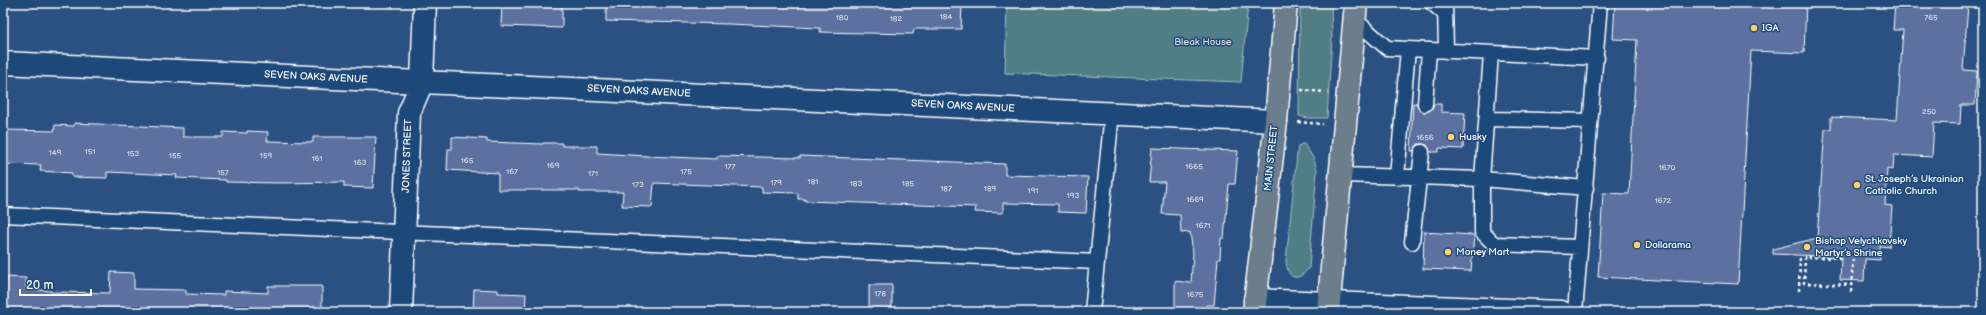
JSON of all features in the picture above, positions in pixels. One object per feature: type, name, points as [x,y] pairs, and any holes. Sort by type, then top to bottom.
[{"type":"main road","name":"MAIN STREET","points":[[1255,306],[1276,121],[1286,3]]},
{"type":"main road","points":[[1328,307],[1355,11]]},
{"type":"street","name":"JONES STREET","points":[[401,312],[409,113],[422,82],[425,3]]},
{"type":"street","name":"SEVEN OAKS AVENUE","points":[[3,63],[1276,121]]},
{"type":"street","points":[[1255,306],[1561,312]]},
{"type":"lane","points":[[1432,3],[1445,9],[1446,51]]},
{"type":"lane","points":[[1575,312],[1579,247],[1586,188],[1590,121],[1597,58],[1600,3]]},
{"type":"lane","points":[[1355,11],[1387,48],[1597,58]]},
{"type":"lane","points":[[1397,177],[1408,49]]},
{"type":"lane","points":[[1425,104],[1429,50]]},
{"type":"lane","points":[[1491,54],[1482,178],[1482,232],[1494,244],[1579,247]]},
{"type":"lane","points":[[1092,312],[1112,113]]},
{"type":"lane","points":[[1487,119],[1590,121]]},
{"type":"lane","points":[[1412,242],[1422,152]]},
{"type":"lane","points":[[1340,175],[1420,178],[1482,178],[1586,188]]},
{"type":"lane","points":[[3,215],[1097,262]]},
{"type":"path","points":[[1301,90],[1332,93]]},
{"type":"path","points":[[1799,291],[1800,255]]},
{"type":"path","points":[[1841,258],[1805,257],[1804,283],[1851,285]]},
{"type":"path","points":[[1851,292],[1853,257]]},
{"type":"green space","name":"Bleak House","points":[[1007,3],[1248,3],[1241,82],[1005,73]]},
{"type":"green space","points":[[1300,3],[1331,3],[1332,37],[1327,118],[1308,118],[1299,116]]},
{"type":"green space","points":[[1301,144],[1304,144],[1314,159],[1317,170],[1309,268],[1300,276],[1293,277],[1288,271],[1286,260],[1297,154],[1298,147]]},
{"type":"building","points":[[502,3],[562,3],[562,28],[501,26]]},
{"type":"building","points":[[606,3],[860,3],[930,5],[930,3],[962,3],[961,29],[914,29],[913,34],[820,32],[820,28],[729,24],[606,21]]},
{"type":"building","points":[[1615,3],[1806,3],[1804,53],[1751,51],[1738,284],[1598,277],[1603,193],[1629,194],[1637,40],[1613,39]]},
{"type":"building","points":[[1895,3],[1961,3],[1961,5],[1968,5],[1963,70],[1977,71],[1975,105],[1961,105],[1960,124],[1934,123],[1932,157],[1894,155],[1893,170],[1887,169],[1885,205],[1892,206],[1889,247],[1880,246],[1880,260],[1865,259],[1864,281],[1840,280],[1841,257],[1773,254],[1773,249],[1817,238],[1825,129],[1831,129],[1831,117],[1897,120],[1903,30],[1893,30]]},
{"type":"building","points":[[1413,103],[1417,103],[1418,108],[1424,112],[1432,109],[1434,104],[1441,104],[1441,112],[1465,113],[1463,149],[1439,148],[1439,152],[1430,152],[1427,145],[1418,144],[1414,151],[1411,151]]},
{"type":"building","points":[[74,123],[183,128],[183,137],[223,137],[223,132],[268,132],[267,141],[313,142],[313,137],[376,137],[373,188],[344,187],[344,182],[226,182],[226,180],[176,178],[177,175],[107,172],[107,178],[72,177],[72,173],[40,171],[41,165],[3,164],[3,130],[54,131],[55,125],[74,126]]},
{"type":"building","points":[[452,137],[487,139],[487,142],[543,144],[562,143],[562,146],[597,146],[597,153],[647,156],[717,159],[717,156],[800,158],[800,156],[1005,164],[1005,175],[1088,177],[1086,213],[1058,212],[1058,204],[1003,203],[1003,213],[975,212],[976,207],[805,201],[805,199],[798,199],[798,193],[762,192],[762,187],[654,183],[652,207],[622,206],[623,192],[579,192],[579,190],[498,190],[498,173],[447,170],[448,149],[452,149]]},
{"type":"building","points":[[1152,148],[1238,151],[1235,184],[1229,184],[1224,238],[1221,238],[1220,259],[1218,259],[1214,305],[1206,305],[1206,312],[1175,312],[1175,281],[1191,283],[1193,253],[1190,232],[1181,233],[1180,215],[1162,214],[1165,182],[1149,182]]},
{"type":"building","name":"Money Mart","points":[[1424,232],[1474,235],[1471,271],[1423,269]]},
{"type":"building","points":[[111,272],[134,273],[134,289],[186,290],[186,294],[224,295],[224,291],[268,293],[268,286],[322,286],[322,312],[5,312],[7,277],[26,278],[26,289],[51,292],[110,293]]},
{"type":"building","points":[[869,285],[892,285],[892,312],[869,312]]},
{"type":"building","points":[[474,289],[498,290],[498,293],[526,294],[525,312],[473,312]]},
{"type":"place","name":"IGA","points":[[1754,28]]},
{"type":"place","name":"Husky","points":[[1451,137]]},
{"type":"place","name":"St. Joseph’s Ukrainian Catholic Church","points":[[1857,185]]},
{"type":"place","name":"Dollarama","points":[[1637,245]]},
{"type":"place","name":"Bishop Velychkovsky Martyr’s Shrine","points":[[1807,247]]},
{"type":"place","name":"Money Mart","points":[[1448,252]]}]
